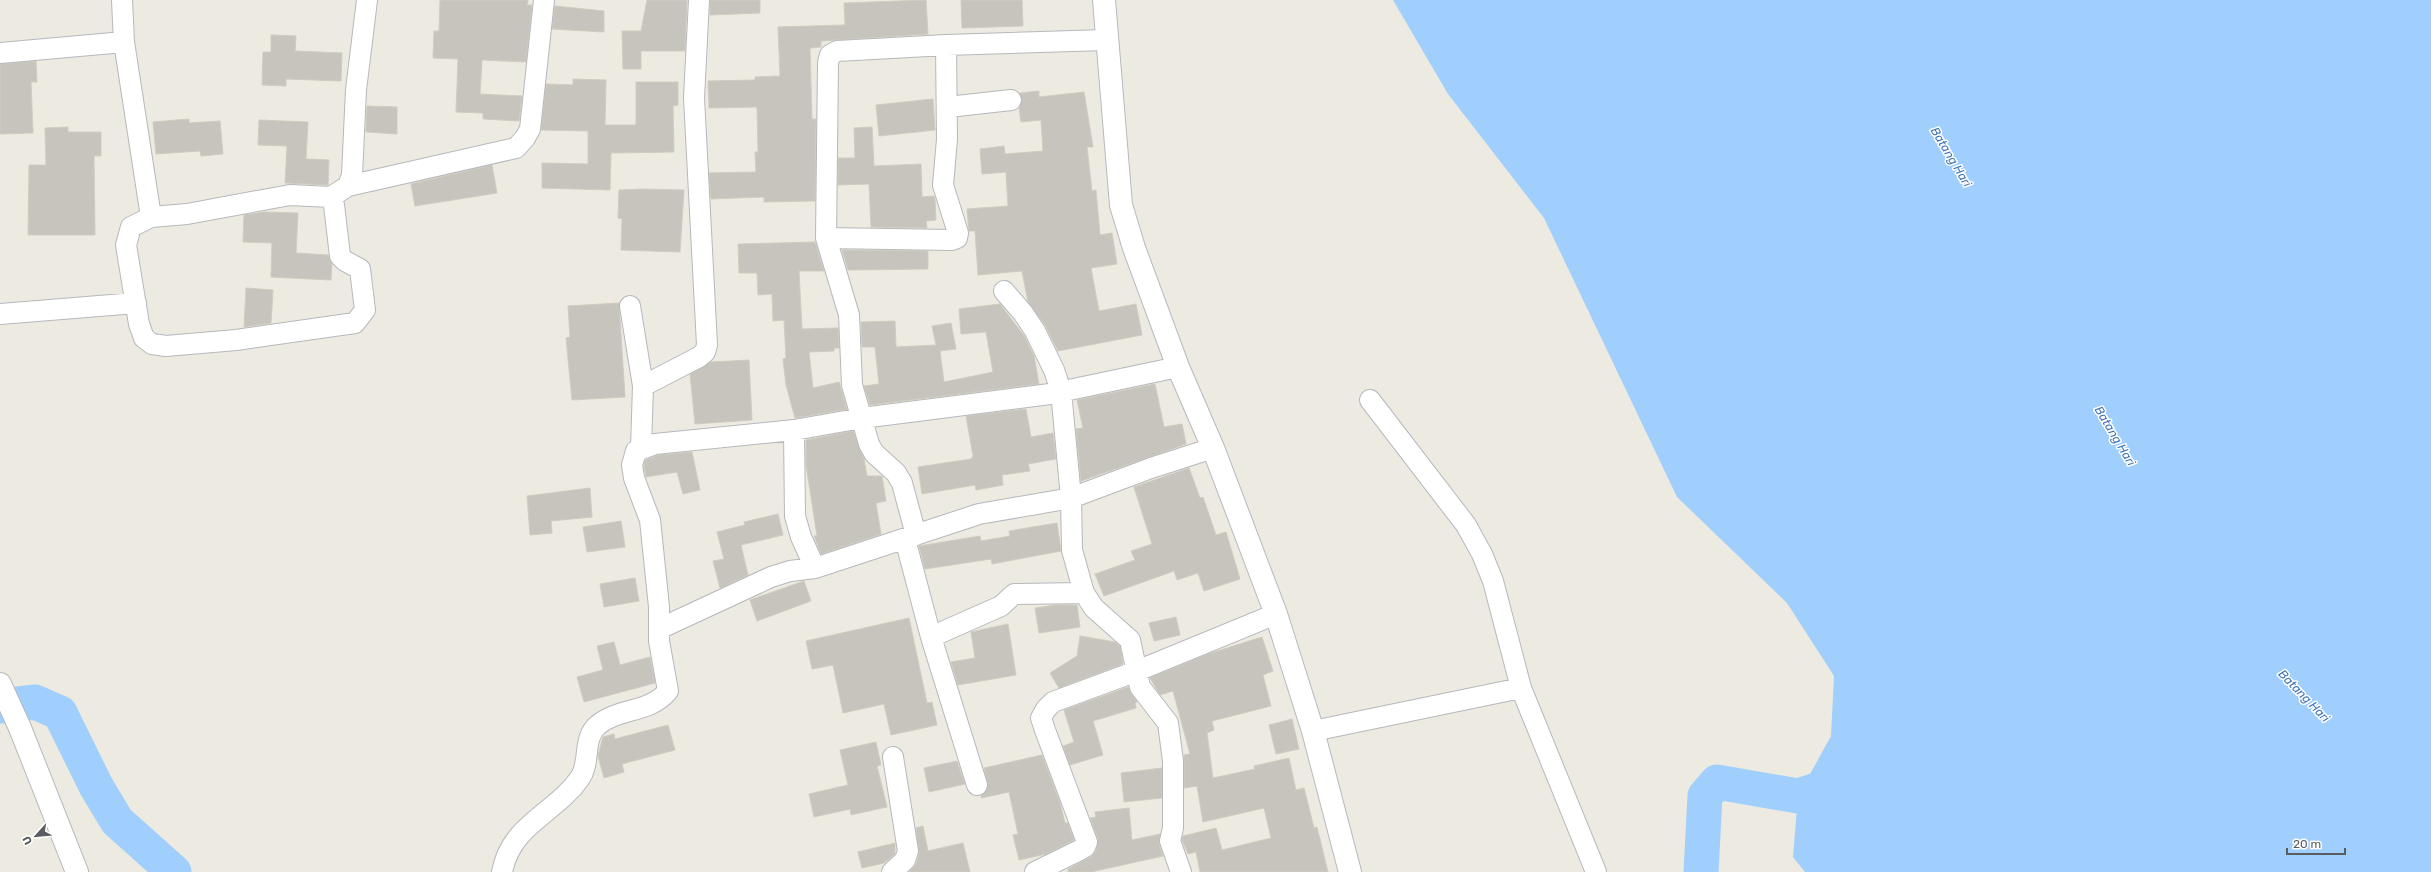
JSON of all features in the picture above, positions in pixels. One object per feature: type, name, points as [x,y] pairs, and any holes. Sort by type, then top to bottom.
[{"type":"street","points":[[122,0],[124,42],[151,217]]},
{"type":"street","points":[[348,186],[352,175],[356,90],[367,0]]},
{"type":"street","points":[[331,197],[334,205],[340,256],[345,261],[360,269],[362,276],[365,310],[356,323],[236,340],[166,346],[152,344],[144,338],[139,324],[126,245],[131,227],[151,217],[187,214],[290,195],[331,197],[348,186],[516,148],[525,138],[530,128],[544,0]]},
{"type":"street","points":[[643,386],[706,352],[707,345],[694,98],[699,0]]},
{"type":"street","points":[[1104,0],[1106,40],[1121,205],[1134,248],[1178,367],[1213,448],[1276,614],[1313,731],[1350,872]]},
{"type":"street","points":[[976,785],[931,637],[902,483],[896,473],[874,453],[869,444],[852,385],[849,315],[826,238],[828,63],[830,55],[837,51],[946,45],[1106,40]]},
{"type":"street","points":[[0,53],[124,42]]},
{"type":"street","points":[[826,238],[952,240],[957,238],[958,233],[943,185],[948,107],[946,45]]},
{"type":"street","points":[[948,107],[1011,100]]},
{"type":"street","points":[[1004,291],[1023,313],[1035,331],[1054,370],[1061,392],[1071,498],[1072,550],[1084,593],[1094,608],[1130,640],[1140,686],[1168,723],[1172,748],[1173,808],[1170,841],[1181,872]]},
{"type":"street","points":[[0,314],[136,303]]},
{"type":"street","points":[[630,306],[643,386],[641,448]]},
{"type":"street","points":[[502,872],[505,858],[515,839],[561,800],[581,777],[587,759],[591,731],[598,724],[613,717],[660,701],[668,691],[659,629],[650,520],[634,478],[632,465],[636,451],[641,448],[662,443],[794,430],[862,418],[1061,392],[1178,367]]},
{"type":"street","points":[[1370,400],[1466,525],[1482,554],[1493,581],[1520,688],[1596,872]]},
{"type":"street","points":[[794,430],[796,516],[801,537],[815,568]]},
{"type":"street","points":[[659,629],[771,577],[790,571],[815,568],[980,514],[1071,498],[1151,468],[1213,448]]},
{"type":"street","points":[[931,637],[1001,606],[1014,594],[1084,593]]},
{"type":"street","points":[[1035,872],[1086,847],[1087,842],[1045,730],[1042,718],[1046,709],[1053,702],[1137,671],[1276,614]]},
{"type":"street","points":[[0,684],[20,728],[77,872]]},
{"type":"street","points":[[1313,731],[1520,688]]},
{"type":"street","points":[[892,872],[905,860],[908,851],[893,757]]},
{"type":"water","name":"Batang Hari","points":[[1393,0],[2431,0],[2431,872],[1805,872],[1793,857],[1798,796],[1831,736],[1834,676],[1787,603],[1677,497],[1544,218],[1448,94]]},
{"type":"building","points":[[440,0],[528,0],[527,5],[532,5],[526,62],[482,60],[480,94],[522,96],[519,121],[483,119],[483,113],[456,112],[458,59],[433,58],[434,31],[439,31]]},
{"type":"building","points":[[647,0],[687,0],[685,51],[641,51],[641,69],[623,69],[622,31],[641,31]]},
{"type":"building","points":[[710,0],[760,0],[760,13],[710,15]]},
{"type":"building","points":[[926,0],[928,34],[821,41],[821,47],[810,48],[812,119],[816,119],[815,201],[764,202],[764,197],[711,199],[709,173],[756,172],[755,152],[758,152],[757,107],[709,108],[708,81],[755,80],[755,77],[780,76],[778,27],[845,25],[844,3]]},
{"type":"building","points":[[961,0],[1022,0],[1023,26],[962,28]]},
{"type":"building","points":[[555,6],[604,11],[604,32],[552,29]]},
{"type":"building","points":[[271,35],[296,36],[295,51],[342,53],[341,81],[286,79],[286,86],[262,85],[263,52],[271,52]]},
{"type":"building","points":[[36,61],[37,82],[31,82],[33,133],[0,134],[0,64]]},
{"type":"building","points":[[573,79],[606,80],[605,125],[636,125],[636,82],[678,82],[678,105],[673,106],[674,152],[611,153],[610,190],[542,188],[542,163],[588,164],[588,131],[541,130],[546,84],[573,85]]},
{"type":"building","points":[[1039,91],[1039,97],[1084,92],[1093,147],[1087,147],[1092,191],[1096,190],[1100,235],[1112,233],[1117,264],[1091,268],[1099,311],[1136,304],[1142,335],[1058,351],[1045,325],[1028,302],[1022,271],[978,275],[975,231],[969,231],[967,209],[1008,206],[1006,172],[982,174],[980,149],[1004,146],[1005,154],[1043,151],[1041,120],[1021,122],[1019,108],[1022,99],[1020,93]]},
{"type":"building","points":[[933,99],[935,130],[879,136],[876,105]]},
{"type":"building","points":[[367,106],[397,107],[397,134],[366,132]]},
{"type":"building","points":[[189,119],[189,123],[220,121],[223,154],[201,156],[200,151],[156,154],[153,122]]},
{"type":"building","points":[[259,120],[308,122],[306,159],[329,160],[328,185],[285,183],[287,146],[258,145]]},
{"type":"building","points":[[68,127],[68,132],[101,132],[101,156],[94,156],[95,235],[28,235],[29,165],[46,165],[45,128]]},
{"type":"building","points":[[872,127],[874,166],[921,164],[922,197],[934,196],[935,199],[936,220],[926,221],[927,228],[871,227],[869,184],[838,185],[838,158],[855,158],[854,128]]},
{"type":"building","points":[[492,165],[497,193],[415,206],[411,184]]},
{"type":"building","points":[[619,190],[684,190],[680,252],[621,250],[622,219],[618,218]]},
{"type":"building","points":[[264,212],[298,213],[296,253],[328,255],[332,264],[331,280],[271,277],[272,243],[243,242],[244,215]]},
{"type":"building","points":[[815,242],[824,271],[799,271],[802,329],[838,328],[839,348],[834,348],[834,351],[809,352],[813,388],[839,382],[847,409],[795,418],[786,385],[783,359],[786,358],[784,320],[773,321],[772,294],[758,295],[757,273],[739,273],[738,244]]},
{"type":"building","points":[[842,250],[928,251],[928,269],[848,270]]},
{"type":"building","points":[[246,288],[273,290],[271,323],[244,327]]},
{"type":"building","points":[[619,303],[625,397],[572,400],[566,338],[570,337],[568,306]]},
{"type":"building","points":[[1000,304],[1025,337],[1034,356],[1039,384],[870,405],[864,386],[879,384],[875,347],[862,347],[861,322],[895,321],[896,347],[936,345],[932,326],[951,323],[956,349],[940,351],[944,382],[993,372],[986,332],[961,334],[959,309]]},
{"type":"building","points":[[749,360],[752,420],[695,424],[690,374],[711,362]]},
{"type":"building","points":[[1155,384],[1164,427],[1182,424],[1186,444],[1081,481],[1076,429],[1083,428],[1077,400]]},
{"type":"building","points":[[1026,409],[1031,437],[1053,433],[1056,459],[1028,464],[1030,471],[1002,475],[1003,485],[976,490],[975,485],[922,494],[918,467],[971,459],[973,456],[966,416]]},
{"type":"building","points":[[853,431],[864,459],[867,476],[882,476],[886,501],[876,503],[881,534],[821,554],[814,536],[817,536],[806,465],[806,440]]},
{"type":"building","points":[[692,452],[700,490],[683,494],[677,472],[646,477],[644,466],[645,460],[658,455]]},
{"type":"building","points":[[1189,468],[1200,498],[1203,497],[1216,535],[1226,532],[1240,579],[1204,591],[1198,573],[1177,580],[1174,571],[1104,596],[1095,574],[1135,560],[1131,551],[1152,544],[1134,487]]},
{"type":"building","points":[[590,488],[592,517],[551,521],[552,533],[530,535],[527,496]]},
{"type":"building","points":[[778,514],[783,535],[741,545],[748,575],[720,588],[713,561],[724,559],[717,532],[745,525],[744,522]]},
{"type":"building","points":[[621,521],[625,547],[587,552],[583,527]]},
{"type":"building","points":[[1057,523],[1061,551],[992,564],[991,559],[925,569],[919,546],[980,536],[981,541],[1010,536],[1009,531]]},
{"type":"building","points":[[635,578],[639,601],[604,607],[600,584]]},
{"type":"building","points":[[804,581],[811,601],[757,621],[750,600]]},
{"type":"building","points":[[1056,605],[1077,605],[1080,627],[1039,633],[1035,608]]},
{"type":"building","points":[[1176,617],[1180,635],[1154,641],[1149,623]]},
{"type":"building","points":[[909,618],[927,703],[932,702],[937,725],[891,735],[884,704],[843,713],[833,665],[812,669],[806,641]]},
{"type":"building","points":[[1008,624],[1016,675],[958,685],[951,662],[975,658],[971,632]]},
{"type":"building","points":[[1080,636],[1115,642],[1120,646],[1123,664],[1059,688],[1050,673],[1077,656]]},
{"type":"building","points":[[1262,637],[1273,671],[1263,675],[1271,706],[1212,721],[1214,730],[1207,733],[1213,778],[1255,769],[1254,766],[1289,758],[1296,790],[1304,788],[1314,828],[1317,827],[1328,872],[1200,872],[1196,852],[1188,854],[1182,840],[1183,836],[1216,828],[1222,850],[1271,838],[1264,808],[1203,822],[1197,786],[1184,788],[1184,755],[1190,754],[1173,691],[1160,695],[1150,678],[1208,654]]},
{"type":"building","points":[[614,642],[620,665],[650,657],[655,683],[584,702],[577,677],[603,670],[597,646]]},
{"type":"building","points":[[1128,687],[1137,702],[1135,703],[1136,708],[1093,721],[1103,755],[1070,765],[1063,746],[1074,742],[1064,710]]},
{"type":"building","points":[[1292,719],[1299,749],[1276,754],[1269,725]]},
{"type":"building","points":[[668,725],[675,750],[622,764],[624,772],[604,778],[598,756],[603,737],[614,734],[615,739]]},
{"type":"building","points":[[876,742],[881,765],[877,766],[887,807],[851,815],[850,809],[814,817],[809,794],[848,785],[840,750]]},
{"type":"building","points":[[1042,755],[1060,803],[1065,823],[1068,823],[1074,840],[1046,854],[1019,860],[1013,835],[1018,834],[1009,792],[981,798],[988,787],[984,768]]},
{"type":"building","points":[[957,761],[965,784],[929,792],[924,768]]},
{"type":"building","points":[[1162,768],[1162,798],[1124,802],[1121,773]]},
{"type":"building","points":[[1129,808],[1132,840],[1160,834],[1159,844],[1163,856],[1091,872],[1068,872],[1068,869],[1091,857],[1096,851],[1098,839],[1090,818],[1096,817],[1095,812]]},
{"type":"building","points":[[923,826],[928,851],[963,843],[970,872],[909,872],[916,864],[919,854],[916,828]]},
{"type":"building","points":[[895,843],[895,854],[884,863],[862,868],[858,852]]},
{"type":"waterway","points":[[0,706],[35,702],[60,713],[96,786],[117,821],[174,872]]},
{"type":"waterway","points":[[1701,872],[1705,796],[1717,782],[1798,796],[1843,781]]}]
